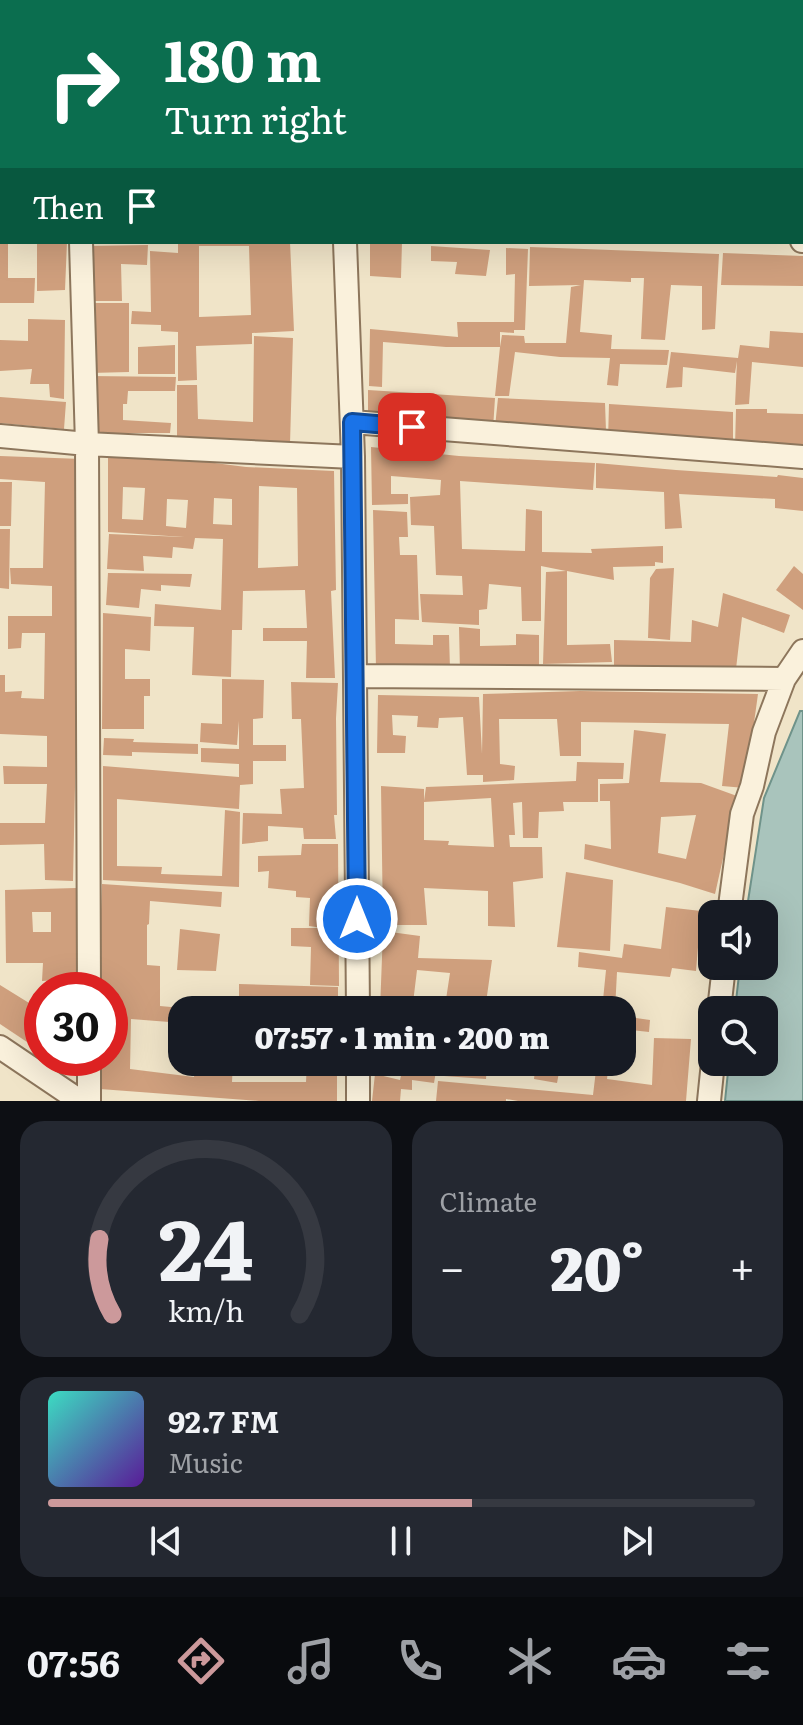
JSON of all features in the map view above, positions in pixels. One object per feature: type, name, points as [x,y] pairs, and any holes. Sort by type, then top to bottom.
[{"type":"street","points":[[81,244],[87,444],[89,972]]},
{"type":"street","points":[[345,244],[353,457],[358,996]]},
{"type":"street","points":[[352,422],[803,457]]},
{"type":"street","points":[[0,436],[87,444],[353,457]]},
{"type":"street","points":[[731,900],[742,814],[752,786],[764,732],[784,679],[803,651]]},
{"type":"street","points":[[355,676],[784,679]]},
{"type":"street","points":[[0,1047],[80,1101]]},
{"type":"street","points":[[89,1076],[89,1101]]},
{"type":"street","points":[[358,1076],[358,1101]]},
{"type":"street","points":[[709,1101],[712,1076]]},
{"type":"water","points":[[800,711],[803,711],[803,1101],[725,1101],[728,1076],[778,1076],[778,996],[737,996],[738,980],[778,980],[778,900],[748,900],[764,798]]},
{"type":"building","points":[[0,244],[8,244],[8,278],[35,278],[34,303],[0,303]]},
{"type":"building","points":[[37,244],[67,244],[65,290],[37,291]]},
{"type":"building","points":[[178,244],[290,244],[294,331],[252,333],[252,344],[196,346],[197,380],[178,381],[178,332],[161,331],[161,325],[131,324],[132,311],[151,312],[150,251],[178,253]],"holes":[[[199,246],[249,246],[251,315],[199,317]]]},
{"type":"building","points":[[370,244],[402,244],[401,278],[370,276]]},
{"type":"building","points":[[148,245],[147,265],[121,264],[122,301],[87,301],[88,246]]},
{"type":"building","points":[[431,246],[490,250],[486,276],[455,274],[457,262],[431,261]]},
{"type":"building","points":[[530,247],[719,254],[715,329],[702,330],[702,286],[671,285],[665,340],[641,339],[644,278],[631,278],[631,282],[584,280],[580,332],[612,335],[611,349],[669,350],[667,365],[620,364],[618,386],[607,385],[610,358],[515,352],[509,396],[495,396],[502,335],[524,336],[525,343],[566,343],[571,287],[581,285],[529,286]]},
{"type":"building","points":[[506,248],[528,249],[525,330],[500,332],[500,347],[383,342],[382,387],[369,386],[370,329],[458,337],[457,322],[514,322],[515,274],[506,275]]},
{"type":"building","points":[[723,253],[803,256],[803,286],[721,285]]},
{"type":"building","points":[[91,303],[129,303],[129,372],[90,373]]},
{"type":"building","points":[[28,319],[65,320],[64,399],[50,397],[49,384],[30,384],[32,369],[0,371],[0,340],[28,341]]},
{"type":"building","points":[[770,331],[803,333],[803,367],[752,362],[749,404],[735,405],[737,361],[735,373],[683,367],[682,387],[666,388],[671,352],[738,358],[740,345],[769,348]]},
{"type":"building","points":[[254,336],[293,338],[290,444],[177,437],[177,385],[197,385],[198,419],[253,422]]},
{"type":"building","points":[[175,345],[175,374],[138,374],[138,347]]},
{"type":"building","points":[[90,376],[176,377],[175,391],[128,391],[127,404],[123,404],[123,420],[171,423],[170,433],[91,433]]},
{"type":"building","points":[[368,390],[495,398],[493,429],[368,420]]},
{"type":"building","points":[[0,397],[66,402],[64,429],[0,423]]},
{"type":"building","points":[[498,398],[605,403],[606,431],[495,427]]},
{"type":"building","points":[[609,404],[733,412],[733,449],[608,440]]},
{"type":"building","points":[[736,409],[803,414],[803,450],[735,447]]},
{"type":"building","points":[[371,447],[459,456],[595,463],[593,490],[460,481],[462,549],[525,551],[526,509],[542,511],[542,552],[592,553],[591,549],[663,546],[663,563],[613,567],[614,580],[567,571],[567,645],[610,644],[612,662],[543,664],[546,572],[566,571],[541,566],[541,621],[522,621],[521,587],[489,584],[487,609],[479,610],[479,625],[422,622],[420,594],[463,595],[462,576],[436,575],[434,526],[411,525],[410,497],[440,495],[441,480],[391,476],[391,494],[408,494],[408,504],[372,505]]},
{"type":"building","points":[[0,456],[82,459],[73,881],[45,880],[44,844],[0,845],[0,823],[45,823],[47,784],[4,784],[3,766],[47,767],[47,736],[0,734],[0,675],[5,675],[5,692],[22,691],[21,698],[44,699],[45,633],[22,633],[21,648],[8,649],[8,616],[52,616],[52,586],[11,584],[10,568],[43,568],[45,482],[0,479]]},
{"type":"building","points":[[108,456],[334,471],[336,590],[331,591],[335,678],[306,678],[307,641],[263,641],[263,628],[307,628],[305,590],[243,591],[242,630],[232,630],[231,677],[192,675],[194,627],[154,626],[155,604],[221,610],[223,539],[195,538],[193,549],[173,547],[172,558],[143,556],[144,571],[107,569],[109,534],[184,537],[108,532]],"holes":[[[259,486],[297,488],[298,566],[258,568]],[[123,487],[145,488],[143,520],[122,519]],[[214,498],[232,499],[232,525],[213,524]],[[167,499],[188,500],[186,528],[166,526]]]},
{"type":"building","points":[[596,463],[803,478],[803,511],[775,508],[775,499],[679,494],[682,528],[665,529],[664,492],[596,488]]},
{"type":"building","points":[[0,482],[12,482],[11,526],[0,526]]},
{"type":"building","points":[[373,510],[407,512],[408,537],[399,537],[400,555],[417,555],[419,620],[395,619],[395,644],[433,645],[433,635],[449,635],[450,669],[376,669]]},
{"type":"building","points":[[0,529],[10,529],[9,589],[0,588]]},
{"type":"building","points":[[794,566],[803,574],[803,610],[776,590]]},
{"type":"building","points":[[674,568],[670,640],[648,638],[650,578],[656,569]]},
{"type":"building","points":[[108,573],[192,574],[190,587],[161,585],[161,591],[141,589],[139,608],[106,605]]},
{"type":"building","points":[[723,593],[790,615],[784,633],[742,617],[736,669],[614,675],[614,640],[691,642],[692,620],[718,627]]},
{"type":"building","points":[[103,613],[151,617],[150,651],[125,649],[125,679],[150,679],[150,696],[144,696],[144,729],[102,729]]},
{"type":"building","points":[[459,627],[480,629],[480,646],[516,645],[516,634],[539,635],[539,670],[460,672]]},
{"type":"building","points":[[222,679],[264,680],[263,718],[253,719],[253,745],[286,745],[286,761],[253,761],[253,784],[240,785],[239,809],[117,799],[117,866],[162,867],[161,874],[222,876],[225,810],[240,812],[239,887],[103,880],[103,766],[239,777],[239,764],[201,762],[201,748],[239,749],[239,721],[237,745],[200,742],[201,723],[222,724]]},
{"type":"building","points":[[291,682],[338,683],[336,839],[304,839],[303,828],[268,826],[268,841],[242,844],[243,813],[282,814],[280,789],[304,788],[301,719],[292,719]]},
{"type":"building","points":[[580,691],[758,694],[745,788],[722,786],[729,724],[581,722],[581,756],[560,756],[557,719],[499,719],[500,764],[515,766],[514,780],[483,782],[483,775],[467,775],[463,717],[439,718],[438,728],[417,727],[418,716],[392,715],[393,735],[406,736],[405,753],[377,753],[378,695],[479,697],[482,754],[483,694]]},
{"type":"building","points":[[634,730],[666,734],[660,782],[701,783],[737,796],[715,894],[584,859],[585,844],[611,849],[610,801],[600,801],[600,784],[629,783]],"holes":[[[696,815],[686,859],[658,853],[661,817]]]},
{"type":"building","points":[[104,738],[198,744],[198,754],[132,752],[132,756],[103,755]]},
{"type":"building","points":[[577,762],[624,763],[623,779],[598,779],[598,802],[563,802],[564,811],[539,812],[538,838],[523,838],[522,802],[513,803],[515,835],[509,835],[510,847],[542,847],[543,878],[513,882],[515,927],[488,926],[488,891],[424,888],[427,925],[383,925],[381,786],[424,789],[424,801],[426,787],[576,781]],"holes":[[[491,798],[494,847],[448,845],[449,841],[424,840],[424,802]]]},
{"type":"building","points":[[302,844],[338,844],[339,986],[310,985],[311,947],[291,946],[291,928],[323,928],[309,926],[310,898],[296,897],[296,891],[268,888],[269,871],[258,872],[258,856],[301,855]]},
{"type":"building","points":[[566,872],[613,880],[610,951],[557,947]]},
{"type":"building","points":[[102,884],[222,892],[221,907],[150,901],[147,965],[160,966],[160,1006],[168,1007],[168,1022],[131,1019],[130,1069],[168,1076],[232,1076],[232,1082],[306,1082],[306,1076],[337,1076],[337,1101],[259,1101],[100,1089],[100,1076],[128,1076],[128,972],[101,972]]},
{"type":"building","points":[[76,888],[76,972],[42,972],[43,963],[6,963],[5,890]],"holes":[[[32,912],[51,912],[51,932],[33,932]]]},
{"type":"building","points":[[666,907],[698,911],[696,971],[672,968],[670,977],[617,972],[616,996],[603,996],[606,970],[578,967],[579,952],[622,958],[624,944],[661,949]]},
{"type":"building","points":[[180,929],[220,934],[216,971],[177,970]]},
{"type":"building","points":[[383,931],[420,936],[418,958],[492,960],[487,996],[447,996],[450,973],[417,970],[414,996],[381,996]]},
{"type":"building","points":[[239,984],[338,987],[338,996],[239,996]]},
{"type":"building","points":[[0,985],[24,1000],[24,1040],[0,1024]]},
{"type":"building","points":[[636,1018],[650,1020],[649,1032],[636,1031]]},
{"type":"building","points":[[654,1038],[691,1039],[686,1101],[436,1101],[438,1081],[593,1095],[595,1076],[652,1085]]},
{"type":"building","points":[[375,1076],[400,1080],[401,1076],[435,1076],[434,1083],[412,1080],[412,1090],[401,1089],[400,1101],[372,1101]]},
{"type":"building","points":[[444,1076],[486,1076],[486,1079]]},
{"type":"building","points":[[534,1076],[558,1076],[557,1083],[534,1079]]},
{"type":"route","points":[[357,919],[352,422],[412,427]]}]
